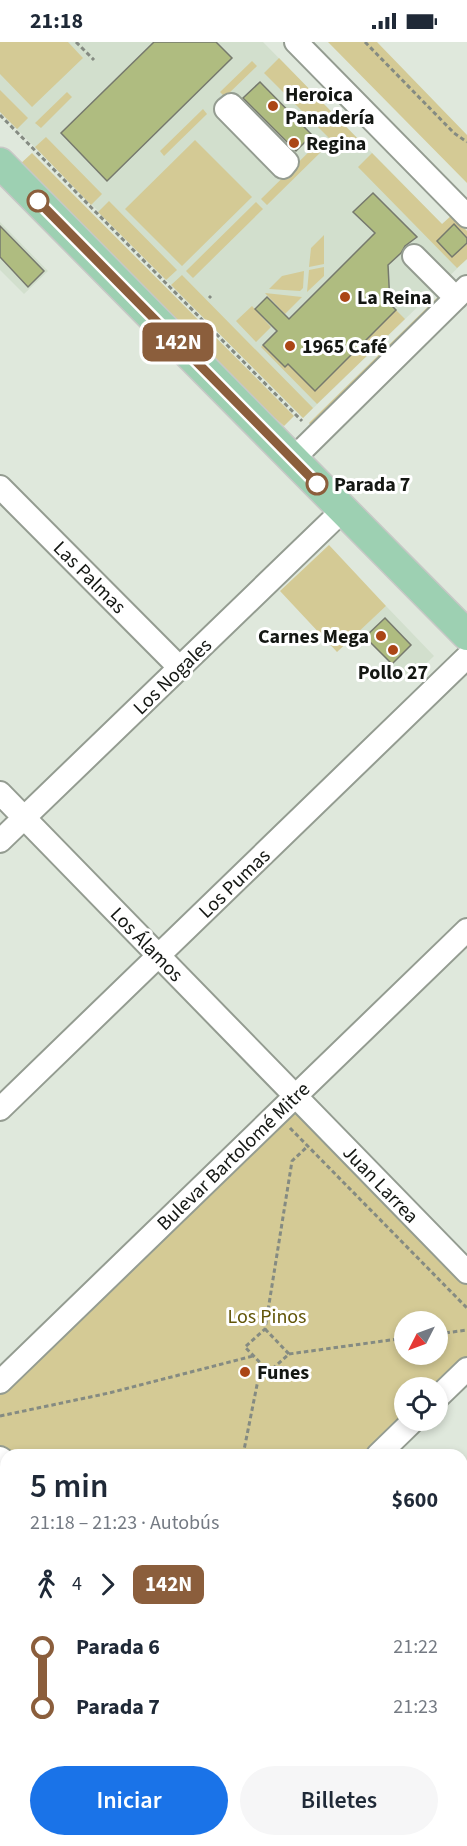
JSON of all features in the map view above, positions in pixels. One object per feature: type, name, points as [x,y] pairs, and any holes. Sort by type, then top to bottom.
[{"type":"main road","points":[[0,164],[467,635]]},
{"type":"street","points":[[296,42],[467,216]]},
{"type":"street","points":[[227,105],[286,166]]},
{"type":"street","points":[[293,459],[461,293],[414,256]]},
{"type":"street","name":"Las Palmas","points":[[0,487],[180,668]]},
{"type":"street","name":"Los Nogales","points":[[0,841],[343,510]]},
{"type":"street","name":"Los Pumas","points":[[0,1109],[467,657]]},
{"type":"street","name":"Los Álamos","points":[[0,793],[295,1096]]},
{"type":"street","name":"Bulevar Bartolomé Mitre","points":[[0,1382],[467,930]]},
{"type":"street","name":"Juan Larrea","points":[[295,1096],[467,1272]]},
{"type":"street","points":[[448,1387],[467,1369]]},
{"type":"street","points":[[384,1449],[403,1431]]},
{"type":"path","points":[[76,42],[94,60]]},
{"type":"path","points":[[365,42],[454,132],[467,142]]},
{"type":"path","points":[[0,115],[304,423]]},
{"type":"path","points":[[394,1340],[289,1354],[269,1372],[245,1347],[265,1329],[292,1161],[308,1146],[467,1308]]},
{"type":"path","points":[[265,1329],[289,1354]]},
{"type":"path","points":[[448,1333],[467,1330]]},
{"type":"path","points":[[0,1416],[110,1393],[253,1356]]},
{"type":"path","points":[[244,1449],[261,1365]]},
{"type":"shaded area","points":[[0,42],[263,42],[442,224],[467,231],[467,259],[303,418],[0,112]]},
{"type":"shaded area","points":[[0,222],[48,271],[24,294],[0,270]]},
{"type":"shaded area","points":[[386,606],[434,656],[407,682],[359,631]]},
{"type":"green space","points":[[0,42],[68,42],[83,58],[32,107],[0,74]]},
{"type":"green space","points":[[328,42],[377,42],[467,135],[467,183]]},
{"type":"green space","points":[[279,58],[358,139],[344,153],[264,73]]},
{"type":"green space","points":[[252,61],[257,66],[225,97],[220,92]]},
{"type":"green space","points":[[0,90],[28,118],[17,129],[0,112]]},
{"type":"green space","points":[[67,92],[72,97],[41,128],[35,123]]},
{"type":"green space","points":[[203,109],[207,114],[164,156],[160,151]]},
{"type":"green space","points":[[46,137],[102,194],[91,205],[35,147]]},
{"type":"green space","points":[[195,140],[252,197],[182,266],[125,209]]},
{"type":"green space","points":[[321,140],[327,146],[267,205],[261,199]]},
{"type":"green space","points":[[32,153],[294,416],[284,426],[276,419],[264,414],[18,166]]},
{"type":"green space","points":[[372,153],[442,224],[452,215],[467,231],[467,259],[457,268],[358,167]]},
{"type":"green space","points":[[109,201],[177,270],[166,280],[98,212]]},
{"type":"green space","points":[[256,202],[263,209],[193,278],[186,271]]},
{"type":"green space","points":[[324,235],[324,264],[309,267],[311,248]]},
{"type":"green space","points":[[324,267],[324,276],[307,292],[309,270]]},
{"type":"green space","points":[[304,271],[303,288],[300,291],[269,289],[282,276]]},
{"type":"green space","points":[[182,275],[313,408],[303,418],[171,285]]},
{"type":"green space","points":[[444,291],[447,294],[313,428],[309,423]]},
{"type":"green space","points":[[265,293],[302,297],[285,314]]},
{"type":"green space","points":[[252,306],[271,327],[256,342],[236,321]]},
{"type":"green space","points":[[396,310],[405,319],[317,404],[261,347],[263,345],[284,366],[288,364],[315,390]]},
{"type":"green space","points":[[329,545],[386,606],[337,652],[280,591]]},
{"type":"green space","name":"Los Pinos","points":[[295,1096],[467,1272],[467,1369],[448,1381],[448,1377],[394,1377],[394,1431],[397,1431],[383,1449],[0,1449],[0,1382]]},
{"type":"building","points":[[154,42],[216,42],[232,58],[107,181],[61,133]]},
{"type":"building","points":[[260,82],[312,135],[296,151],[243,98]]},
{"type":"building","points":[[373,193],[417,237],[405,246],[388,265],[390,304],[396,310],[315,391],[288,364],[285,367],[263,345],[277,331],[255,309],[267,297],[289,319],[375,233],[353,212]]},
{"type":"building","points":[[454,224],[467,238],[467,243],[452,257],[437,241]]},
{"type":"building","points":[[0,226],[44,271],[28,287],[0,257]]},
{"type":"building","points":[[385,618],[411,645],[392,664],[365,637]]},
{"type":"bus line","name":"142N","points":[[38,201],[317,484]]},
{"type":"place","name":"Heroica Panadería","points":[[273,106]]},
{"type":"place","name":"Regina","points":[[294,143]]},
{"type":"place","name":"La Reina","points":[[345,297]]},
{"type":"place","name":"1965 Café","points":[[290,346]]},
{"type":"place","name":"Parada 7","points":[[317,484]]},
{"type":"place","name":"Carnes Mega","points":[[381,636]]},
{"type":"place","name":"Pollo 27","points":[[393,650]]},
{"type":"place","name":"Funes","points":[[245,1372]]}]
